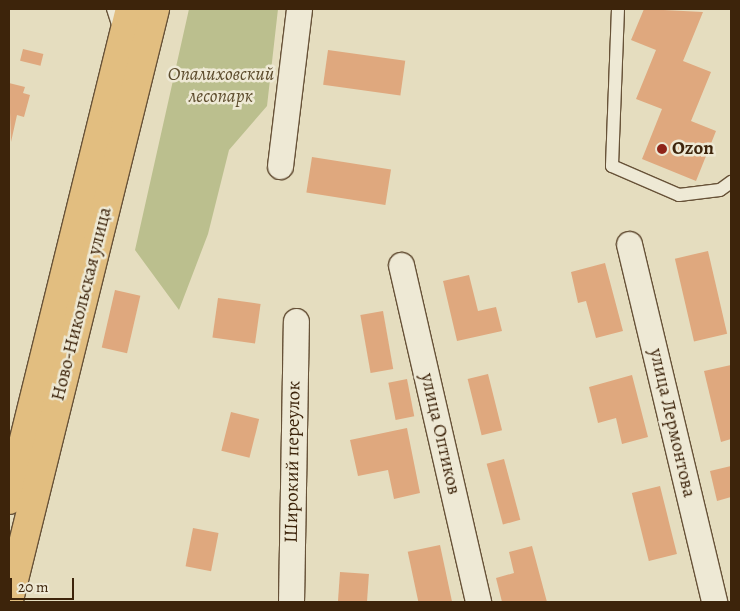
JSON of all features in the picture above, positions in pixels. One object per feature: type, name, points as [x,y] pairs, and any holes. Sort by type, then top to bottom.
[{"type":"main road","name":"Ново-Никольская улица","points":[[9,500],[130,9]]},
{"type":"main road","name":"Ново-Никольская улица","points":[[9,600],[155,9]]},
{"type":"street","points":[[280,166],[299,9]]},
{"type":"street","name":"улица Лермонтова","points":[[629,244],[714,602]]},
{"type":"street","name":"улица Оптиков","points":[[401,265],[478,602]]},
{"type":"street","name":"Широкий переулок","points":[[291,602],[296,321]]},
{"type":"lane","points":[[112,9],[123,37]]},
{"type":"lane","points":[[618,9],[612,166],[679,195],[720,190],[731,182]]},
{"type":"green space","name":"Опалиховский лесопарк","points":[[189,9],[278,9],[267,106],[229,150],[208,234],[179,310],[135,250]]},
{"type":"building","points":[[644,9],[703,12],[683,61],[711,72],[691,121],[716,131],[696,181],[642,159],[662,109],[636,99],[656,50],[631,40]]},
{"type":"building","points":[[23,49],[43,54],[40,66],[20,61]]},
{"type":"building","points":[[328,50],[405,61],[400,96],[323,85]]},
{"type":"building","points":[[9,83],[25,87],[23,93],[30,95],[24,117],[17,115],[11,142]]},
{"type":"building","points":[[312,157],[391,170],[385,205],[306,193]]},
{"type":"building","points":[[708,251],[727,334],[694,341],[675,259]]},
{"type":"building","points":[[605,263],[623,331],[596,338],[586,301],[578,303],[571,272]]},
{"type":"building","points":[[469,275],[478,311],[496,307],[502,331],[457,341],[443,281]]},
{"type":"building","points":[[115,290],[140,296],[127,353],[102,347]]},
{"type":"building","points":[[218,298],[261,304],[255,344],[212,338]]},
{"type":"building","points":[[383,311],[393,369],[371,373],[360,315]]},
{"type":"building","points":[[731,365],[731,439],[721,442],[704,371]]},
{"type":"building","points":[[488,374],[502,430],[482,435],[468,379]]},
{"type":"building","points":[[632,375],[648,437],[622,444],[616,418],[598,423],[589,387]]},
{"type":"building","points":[[407,379],[414,416],[396,420],[388,383]]},
{"type":"building","points":[[231,412],[259,419],[249,458],[221,451]]},
{"type":"building","points":[[407,428],[420,493],[394,499],[388,470],[358,476],[350,440]]},
{"type":"building","points":[[504,459],[520,520],[503,525],[487,464]]},
{"type":"building","points":[[731,466],[731,497],[717,501],[710,471]]},
{"type":"building","points":[[660,486],[677,554],[649,561],[632,493]]},
{"type":"building","points":[[193,528],[219,533],[211,571],[186,566]]},
{"type":"building","points":[[440,545],[452,602],[418,602],[408,552]]},
{"type":"building","points":[[532,546],[547,602],[502,602],[496,578],[514,573],[509,552]]},
{"type":"building","points":[[340,572],[369,574],[367,602],[338,602]]},
{"type":"place","name":"Ozon","points":[[662,149]]}]
